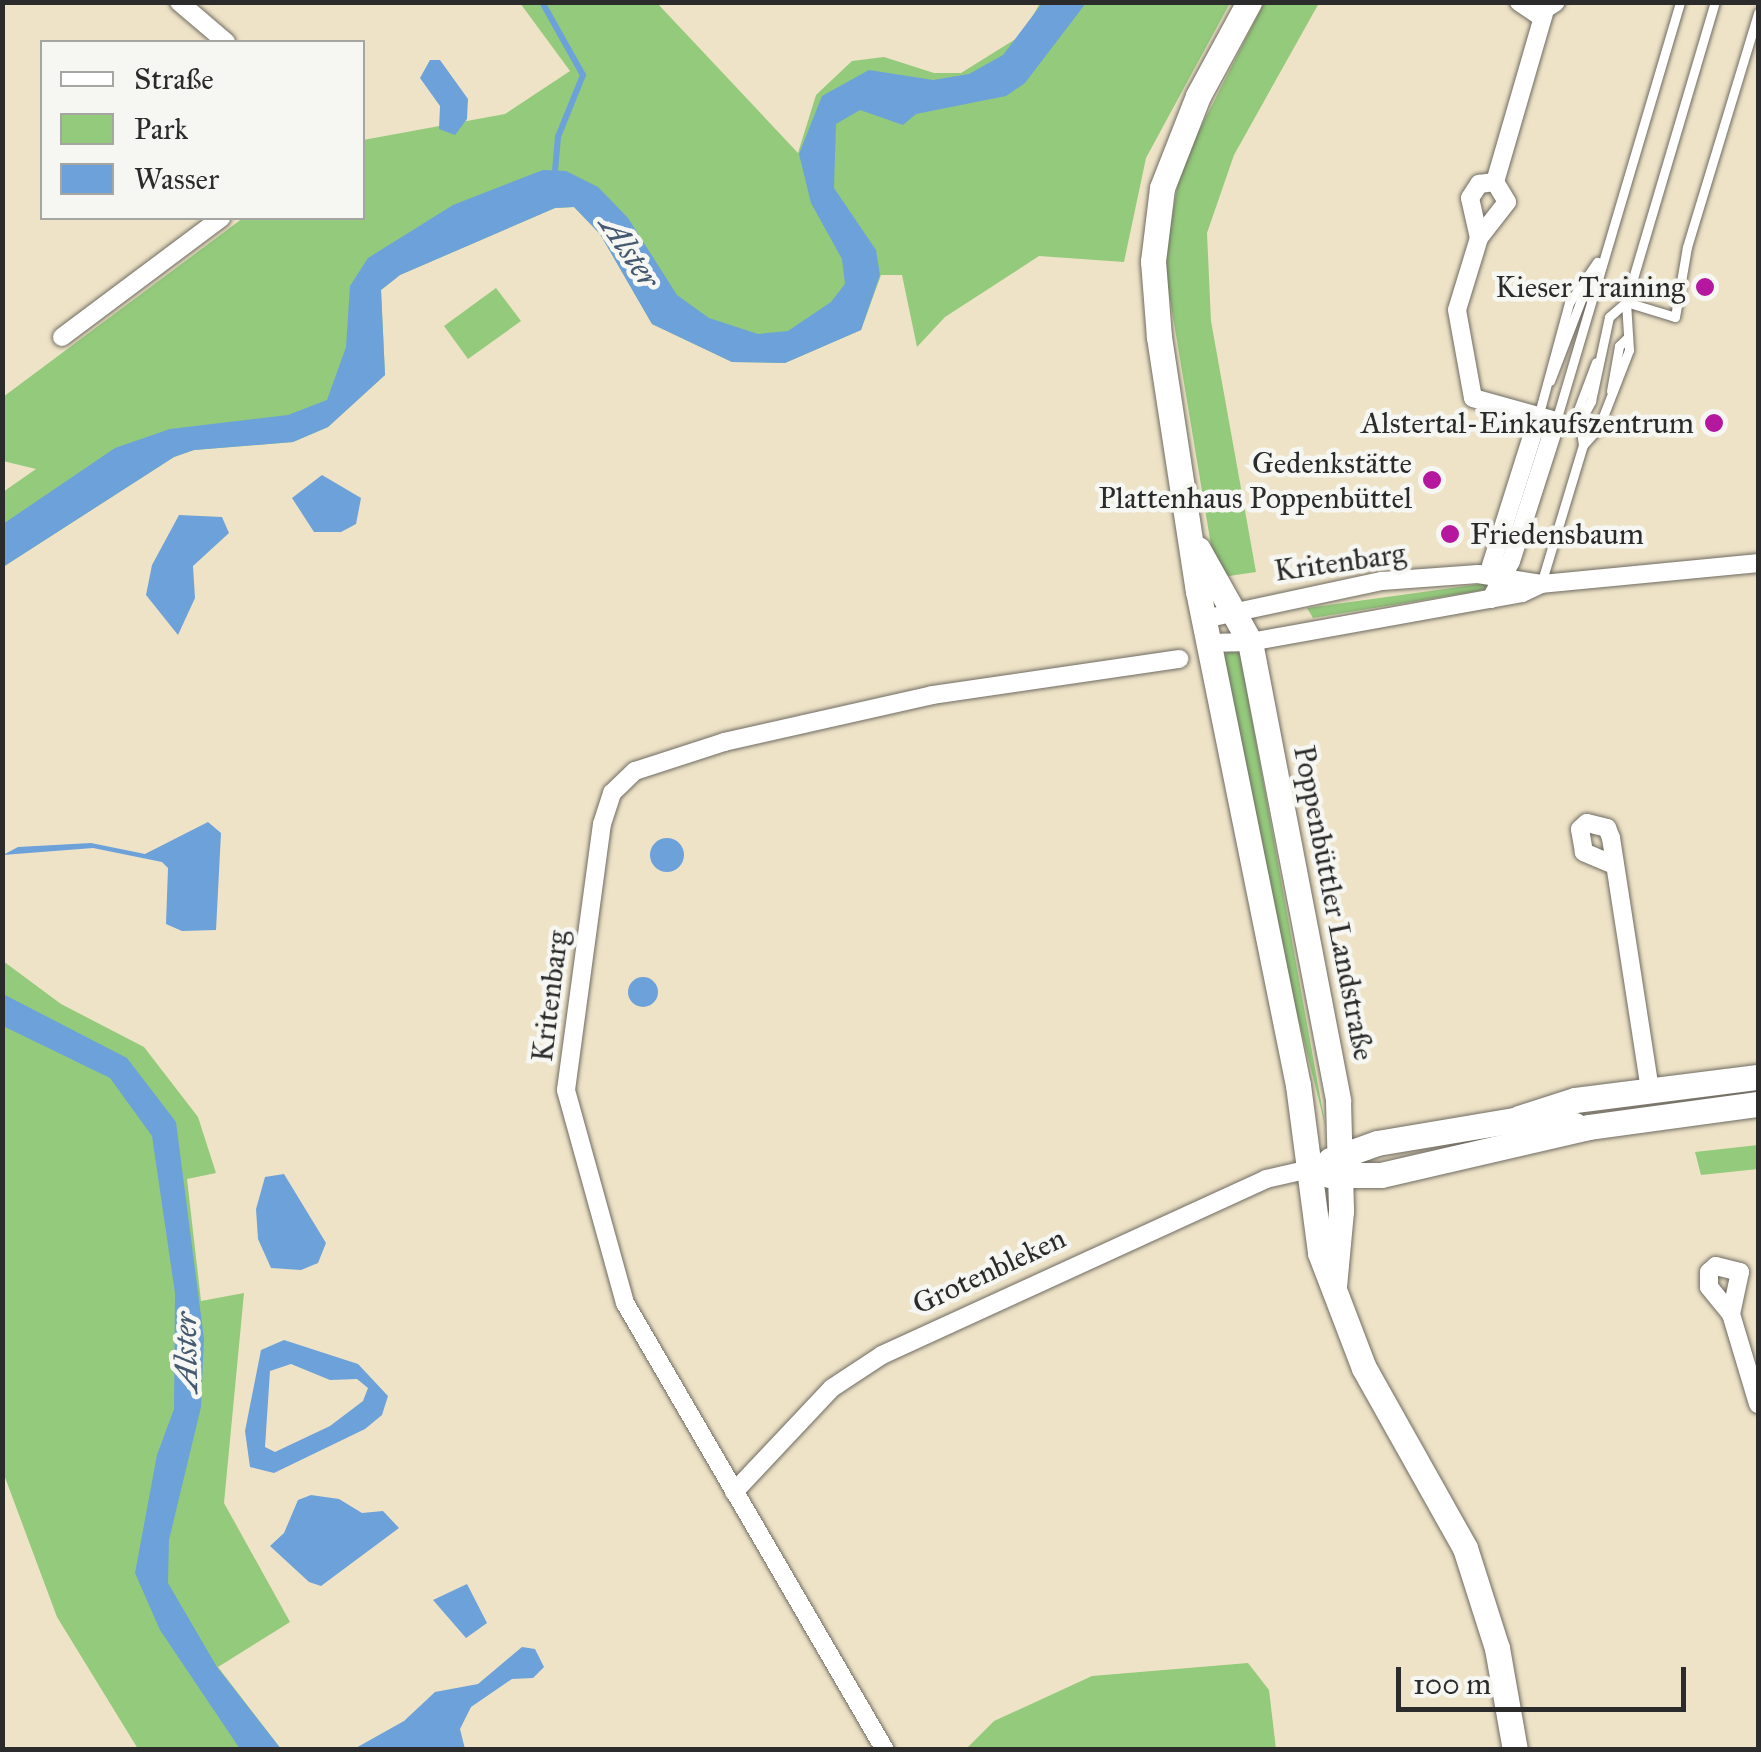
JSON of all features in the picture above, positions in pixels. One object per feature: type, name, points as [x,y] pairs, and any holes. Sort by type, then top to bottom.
[{"type":"main road","name":"Poppenbüttler Landstraße","points":[[1249,2],[1186,123],[1154,226],[1159,336],[1207,631],[1310,1168],[1320,1253],[1364,1368],[1465,1548],[1497,1648],[1515,1750]]},
{"type":"main road","name":"Poppenbüttler Landstraße","points":[[1195,545],[1236,607],[1250,642],[1338,1102],[1341,1168],[1334,1288]]},
{"type":"main road","points":[[1341,1168],[1377,1143],[1514,1120],[1550,1104],[1758,1077]]},
{"type":"main road","points":[[1338,1102],[1377,1143]]},
{"type":"main road","points":[[1310,1168],[1341,1168],[1758,1104]]},
{"type":"main road","points":[[1514,1120],[1590,1127]]},
{"type":"street","points":[[179,2],[224,40]]},
{"type":"street","points":[[1519,2],[1531,13],[1550,8]]},
{"type":"street","points":[[1491,598],[1547,419],[1474,398],[1457,310],[1480,238],[1507,202],[1495,182],[1550,8]]},
{"type":"street","points":[[1480,238],[1470,198],[1478,184],[1495,182]]},
{"type":"street","points":[[62,337],[218,220]]},
{"type":"street","name":"Kritenbarg","points":[[1207,631],[1250,642],[1491,598],[1542,584],[1758,563]]},
{"type":"street","name":"Kritenbarg","points":[[1207,631],[1236,607],[1382,581],[1496,575],[1542,584]]},
{"type":"street","name":"Kritenbarg","points":[[885,1750],[633,1323],[566,1090],[590,894],[612,794],[652,762],[779,728],[943,693],[1179,659]]},
{"type":"street","points":[[1614,865],[1650,1091]]},
{"type":"street","name":"Grotenbleken","points":[[734,1492],[832,1388],[882,1355],[1266,1179],[1310,1168]]},
{"type":"street","points":[[1731,1314],[1758,1404]]},
{"type":"street","points":[[864,1750],[867,1724]]},
{"type":"lane","points":[[1547,419],[1680,2]]},
{"type":"lane","points":[[1583,445],[1599,427],[1628,336],[1626,302],[1716,2]]},
{"type":"lane","points":[[1626,302],[1676,317],[1687,247],[1758,12]]},
{"type":"lane","points":[[1547,419],[1545,393],[1568,302],[1602,255]]},
{"type":"lane","points":[[1542,584],[1583,445],[1580,422],[1592,401],[1597,360],[1609,317],[1626,302]]},
{"type":"green space","points":[[520,3],[657,3],[798,153],[816,95],[852,61],[884,57],[934,73],[961,73],[1022,35],[1040,3],[1230,3],[1146,158],[1124,262],[1039,256],[945,317],[917,347],[902,275],[881,275],[861,330],[785,363],[732,362],[652,324],[600,234],[574,207],[555,208],[400,275],[381,290],[385,375],[328,427],[293,442],[194,450],[174,457],[3,567],[3,492],[36,469],[3,461],[3,397],[240,220],[365,220],[365,140],[505,114],[570,71]]},
{"type":"green space","points":[[1264,3],[1319,3],[1234,155],[1207,233],[1211,321],[1256,572],[1229,576],[1220,571],[1211,545],[1164,263],[1181,166]]},
{"type":"green space","points":[[496,288],[521,321],[468,359],[444,326]]},
{"type":"green space","points":[[1488,583],[1484,590],[1313,618],[1307,608]]},
{"type":"green space","points":[[1228,650],[1240,653],[1326,1129],[1283,957],[1223,659]]},
{"type":"green space","points":[[3,961],[61,1004],[144,1047],[198,1117],[216,1173],[187,1179],[201,1301],[244,1293],[224,1503],[290,1622],[218,1667],[281,1749],[138,1749],[57,1617],[3,1472]]},
{"type":"green space","points":[[1758,1145],[1758,1169],[1701,1175],[1695,1152]]},
{"type":"green space","points":[[1248,1663],[1269,1690],[1276,1749],[966,1749],[994,1721],[1092,1676]]},
{"type":"water","name":"Alster","points":[[1043,2],[1086,3],[1025,83],[1006,96],[916,114],[903,125],[860,110],[836,124],[834,188],[876,250],[880,275],[861,330],[785,363],[732,362],[652,324],[600,234],[574,207],[555,208],[400,275],[381,290],[385,375],[328,427],[293,442],[194,450],[174,457],[3,567],[3,524],[115,448],[170,429],[288,415],[327,400],[346,347],[350,286],[368,258],[453,205],[543,170],[566,171],[598,187],[628,218],[677,295],[709,318],[758,334],[788,331],[831,302],[845,284],[842,259],[811,203],[799,154],[822,96],[869,70],[933,80],[969,74],[1003,55]]},
{"type":"water","points":[[430,60],[440,60],[468,99],[467,119],[455,135],[439,129],[440,106],[420,78]]},
{"type":"water","points":[[322,475],[361,498],[356,524],[341,532],[314,532],[292,498]]},
{"type":"water","points":[[179,515],[222,517],[229,533],[193,566],[195,598],[178,635],[146,595],[152,565]]},
{"type":"water","points":[[208,822],[221,833],[216,930],[182,931],[166,924],[168,868],[162,862],[93,848],[3,855],[18,847],[91,843],[145,854]]},
{"type":"water","points":[[667,838],[679,843],[684,855],[679,867],[667,872],[655,867],[650,855],[655,843]]},
{"type":"water","points":[[643,977],[654,981],[658,992],[654,1003],[643,1007],[632,1003],[628,992],[632,981]]},
{"type":"water","name":"Alster","points":[[3,994],[127,1058],[176,1122],[204,1339],[201,1407],[169,1540],[168,1583],[217,1667],[281,1749],[240,1749],[160,1630],[135,1573],[157,1455],[174,1409],[175,1293],[152,1136],[110,1078],[3,1026]]},
{"type":"water","points":[[284,1174],[326,1243],[318,1263],[301,1270],[271,1268],[258,1239],[256,1209],[265,1177]]},
{"type":"water","points":[[284,1340],[358,1364],[388,1396],[382,1415],[365,1429],[274,1473],[250,1467],[245,1431],[261,1350]],"holes":[[[291,1364],[330,1380],[357,1379],[368,1388],[363,1401],[330,1426],[275,1452],[265,1447],[270,1371]]]},
{"type":"water","points":[[311,1495],[339,1499],[362,1513],[383,1511],[399,1528],[321,1586],[309,1582],[270,1546],[284,1533],[298,1500]]},
{"type":"water","points":[[467,1584],[487,1623],[466,1638],[433,1600]]},
{"type":"water","points":[[522,1647],[535,1649],[544,1667],[533,1678],[512,1679],[471,1707],[460,1729],[465,1749],[354,1749],[404,1721],[435,1692],[478,1684]]},
{"type":"waterway","points":[[542,2],[583,75],[558,137],[555,175]]},
{"type":"place","name":"Kieser Training","points":[[1705,287]]},
{"type":"place","name":"Alstertal-Einkaufszentrum","points":[[1714,423]]},
{"type":"place","name":"Gedenkstätte Plattenhaus Poppenbüttel","points":[[1432,480]]},
{"type":"place","name":"Friedensbaum","points":[[1450,534]]}]
